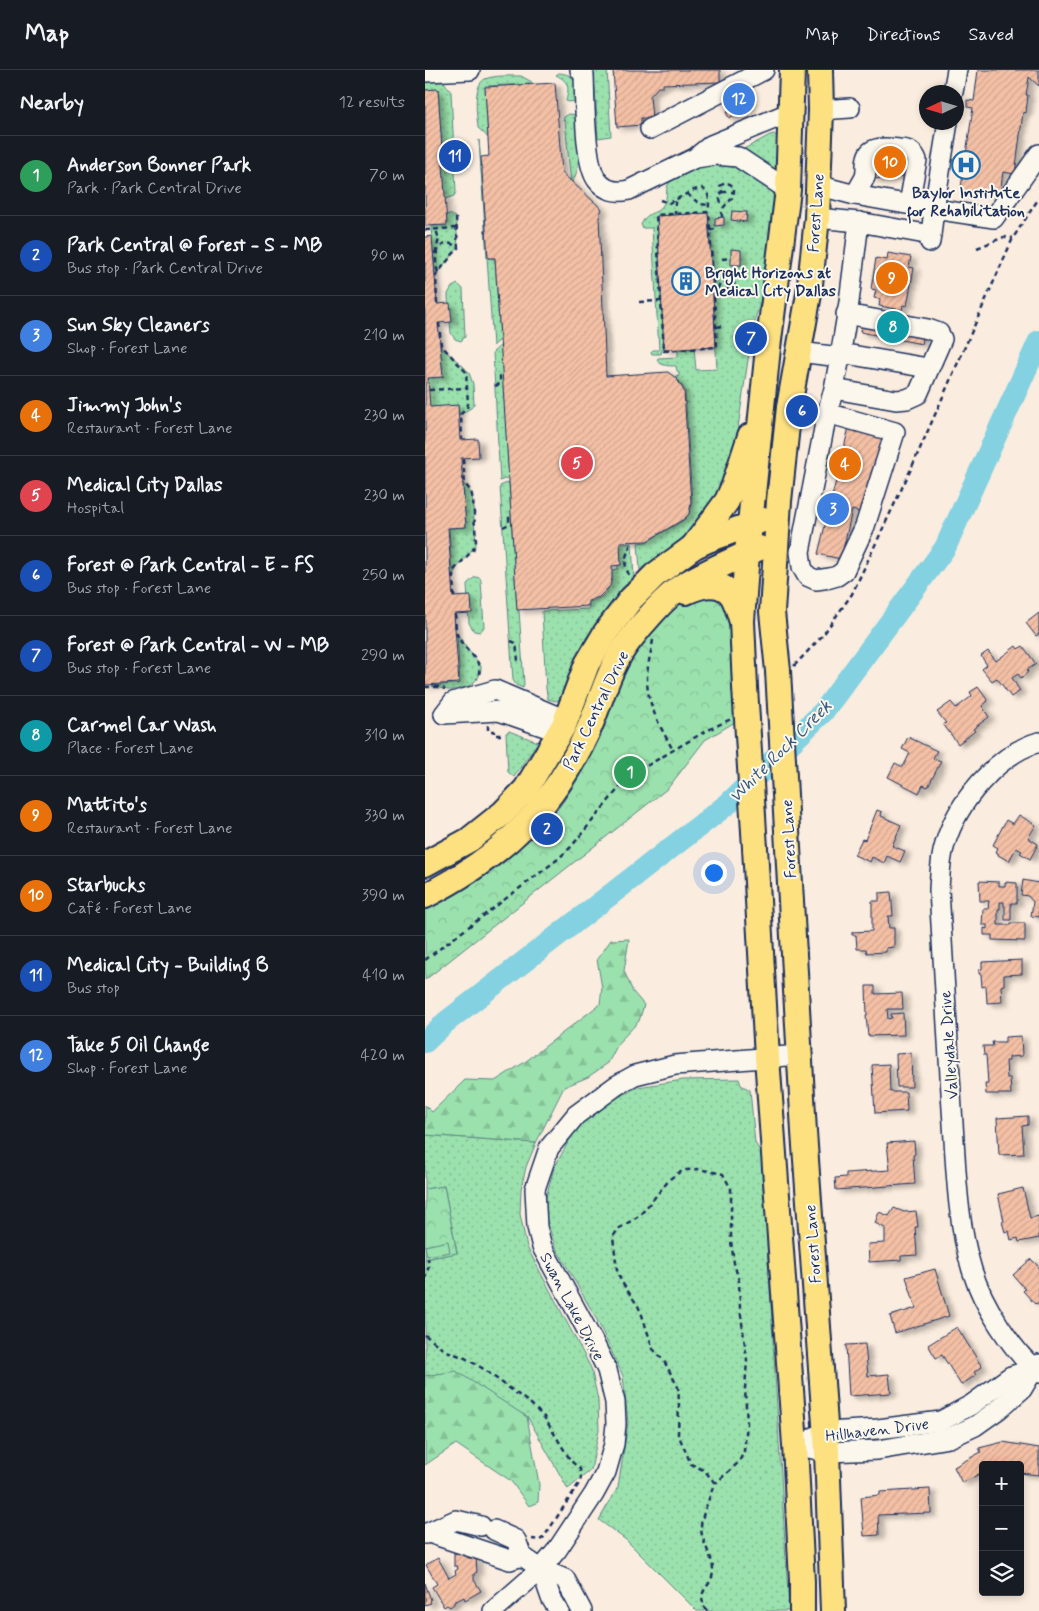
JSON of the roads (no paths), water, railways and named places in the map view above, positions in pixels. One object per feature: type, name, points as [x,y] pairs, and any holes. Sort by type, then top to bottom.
[{"type":"main road","name":"Forest Lane","points":[[792,70],[789,190],[764,394],[747,554],[742,622],[767,1057],[795,1445],[802,1611]]},
{"type":"main road","name":"Forest Lane","points":[[821,70],[817,218],[811,271],[789,407],[772,612],[778,672],[800,1055],[827,1442],[833,1611]]},
{"type":"main road","points":[[791,112],[804,130],[807,146],[804,220],[811,271]]},
{"type":"main road","points":[[693,547],[727,501],[764,394]]},
{"type":"main road","name":"Park Central Drive","points":[[425,864],[469,840],[503,813],[527,789],[564,725],[587,664],[606,632],[631,599],[655,575],[693,547],[779,514]]},
{"type":"main road","name":"Park Central Drive","points":[[425,896],[481,863],[520,831],[549,798],[569,768],[587,733],[610,674],[628,642],[654,622],[680,588],[722,564],[777,540]]},
{"type":"main road","points":[[654,622],[678,596],[699,586],[716,585],[724,587],[732,596],[742,622]]},
{"type":"main road","points":[[564,725],[587,733]]},
{"type":"street","points":[[425,72],[470,70]]},
{"type":"street","points":[[580,70],[584,76],[590,162],[595,178],[602,186],[613,191],[629,190],[695,158],[711,145],[791,112]]},
{"type":"street","points":[[650,129],[764,70]]},
{"type":"street","points":[[954,85],[957,70]]},
{"type":"street","points":[[821,110],[850,108]]},
{"type":"street","points":[[817,218],[859,222],[930,238],[947,130]]},
{"type":"street","points":[[855,195],[865,176],[866,158],[869,153],[876,149],[903,149],[910,151],[917,160],[909,204]]},
{"type":"street","points":[[817,185],[855,195],[994,218],[1039,154]]},
{"type":"street","points":[[695,158],[715,155],[738,156],[789,190]]},
{"type":"street","points":[[827,414],[895,432],[865,526],[843,571],[837,576],[816,580],[807,576],[802,567],[800,552],[827,414],[834,389],[859,222]]},
{"type":"street","points":[[834,389],[896,400],[907,399],[917,394],[942,339],[939,333],[928,329],[846,314]]},
{"type":"street","points":[[799,352],[840,355],[928,368]]},
{"type":"street","points":[[779,514],[792,512],[807,513]]},
{"type":"street","points":[[497,704],[554,715],[564,725]]},
{"type":"street","name":"Valleydale Drive","points":[[1037,1369],[1011,1342],[984,1301],[972,1270],[965,1242],[959,1211],[955,1162],[939,890],[940,865],[945,842],[960,811],[979,785],[995,768],[1012,754],[1039,742]]},
{"type":"street","name":"Swan Lake Drive","points":[[493,1611],[541,1569],[557,1550],[594,1494],[606,1472],[614,1444],[616,1424],[615,1402],[607,1370],[541,1248],[537,1227],[535,1189],[549,1148],[576,1115],[617,1085],[635,1075],[675,1065],[800,1055]]},
{"type":"street","name":"Hillhaven Drive","points":[[795,1445],[827,1442],[878,1450],[949,1438],[975,1426],[999,1409],[1022,1389],[1037,1369]]},
{"type":"street","points":[[427,1534],[456,1520],[480,1526],[515,1540],[522,1556],[541,1569],[565,1579],[581,1611]]},
{"type":"street","points":[[460,1543],[480,1526]]},
{"type":"street","points":[[427,1534],[510,1560],[522,1556]]},
{"type":"street","points":[[541,1569],[551,1598],[559,1611]]},
{"type":"waterway","name":"White Rock Creek","points":[[425,1042],[446,1022],[729,803],[823,712],[945,548],[1039,341]]},
{"type":"place","name":"Take 5 Oil Change","points":[[739,99]]},
{"type":"place","name":"Medical City - Building B","points":[[455,156]]},
{"type":"place","name":"Starbucks","points":[[890,162]]},
{"type":"place","name":"Baylor Institute for Rehabilitation","points":[[966,165]]},
{"type":"place","name":"Mattito's","points":[[892,278]]},
{"type":"place","name":"Bright Horizons at Medical City Dallas","points":[[686,281]]},
{"type":"place","name":"Carmel Car Wash","points":[[893,327]]},
{"type":"place","name":"Forest @ Park Central - W - MB","points":[[751,338]]},
{"type":"place","name":"Forest @ Park Central - E - FS","points":[[802,411]]},
{"type":"place","name":"Medical City Dallas","points":[[577,463]]},
{"type":"place","name":"Jimmy John's","points":[[845,464]]},
{"type":"place","name":"Sun Sky Cleaners","points":[[833,509]]},
{"type":"place","name":"Anderson Bonner Park","points":[[630,772]]},
{"type":"place","name":"Park Central @ Forest - S - MB","points":[[547,829]]}]
